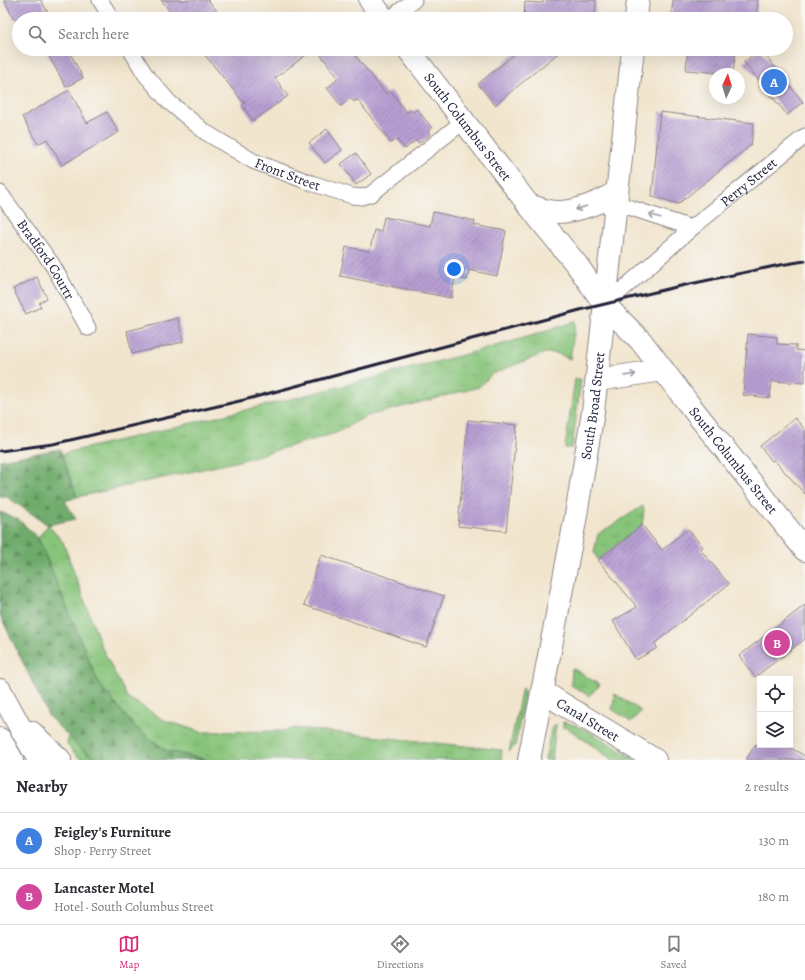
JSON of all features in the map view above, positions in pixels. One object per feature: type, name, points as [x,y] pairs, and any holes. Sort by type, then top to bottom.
[{"type":"main road","points":[[370,0],[379,12]]},
{"type":"main road","points":[[637,12],[638,0]]},
{"type":"main road","name":"South Columbus Street","points":[[413,56],[528,205],[577,265],[605,304],[641,341],[805,550]]},
{"type":"main road","name":"South Broad Street","points":[[529,760],[575,521],[593,412],[631,56]]},
{"type":"main road","points":[[528,205],[542,210],[558,212],[575,210],[602,200],[616,198]]},
{"type":"main road","points":[[597,380],[663,370]]},
{"type":"main road","points":[[0,690],[39,760]]},
{"type":"main road","name":"Canal Street","points":[[542,691],[655,760]]},
{"type":"main road","points":[[13,715],[60,760]]},
{"type":"main road","points":[[0,739],[12,760]]},
{"type":"street","points":[[100,0],[108,12]]},
{"type":"street","points":[[399,12],[414,0]]},
{"type":"street","name":"Front Street","points":[[134,56],[146,74],[169,102],[205,132],[253,161],[311,184],[352,196],[362,197],[371,194],[464,121]]},
{"type":"street","name":"Perry Street","points":[[605,304],[692,228],[805,136]]},
{"type":"street","name":"Bradford Courtr","points":[[0,193],[52,264],[88,328]]},
{"type":"street","points":[[616,198],[692,228]]},
{"type":"green space","points":[[576,321],[570,359],[556,353],[545,353],[492,374],[479,387],[367,416],[336,433],[235,462],[77,497],[61,454],[361,381],[534,335]]},
{"type":"green space","points":[[575,379],[581,379],[572,448],[565,448]]},
{"type":"green space","points":[[60,449],[77,497],[65,501],[76,519],[48,525],[7,497],[0,497],[0,460]]},
{"type":"green space","points":[[643,506],[644,510],[642,525],[598,560],[594,552],[598,534]]},
{"type":"green space","points":[[0,512],[18,519],[38,538],[99,684],[134,726],[167,751],[208,760],[98,760],[80,748],[49,717],[0,615]]},
{"type":"green space","points":[[48,525],[63,542],[102,648],[127,697],[164,720],[201,732],[282,731],[295,728],[502,750],[501,760],[208,760],[167,751],[134,726],[99,684],[38,538]]},
{"type":"green space","points":[[572,668],[600,685],[589,696],[571,685]]},
{"type":"green space","points":[[522,687],[525,694],[515,746],[509,752]]},
{"type":"green space","points":[[615,694],[641,711],[631,722],[612,709]]},
{"type":"green space","points":[[563,722],[591,732],[636,760],[613,760],[566,727],[563,728]]},
{"type":"green space","points":[[556,724],[552,760],[545,760],[551,730]]},
{"type":"green space","points":[[68,736],[80,748],[98,760],[86,760],[77,756],[67,745]]},
{"type":"building","points":[[4,0],[41,0],[47,12],[12,12],[12,15]]},
{"type":"building","points":[[161,0],[208,0],[217,12],[170,12]]},
{"type":"building","points":[[543,0],[596,0],[595,12],[524,12],[525,2],[543,3]]},
{"type":"building","points":[[673,0],[758,0],[757,12],[672,12]]},
{"type":"building","points":[[49,56],[72,56],[83,78],[66,87]]},
{"type":"building","points":[[206,56],[305,56],[275,78],[288,96],[253,121],[242,105],[244,103]]},
{"type":"building","points":[[322,56],[356,56],[386,94],[391,91],[407,113],[411,110],[413,112],[417,109],[432,128],[428,131],[430,135],[419,143],[416,140],[405,149],[396,139],[391,143],[357,99],[354,102],[351,98],[341,106],[327,88],[337,80],[336,79],[338,77]]},
{"type":"building","points":[[512,56],[554,56],[495,105],[478,84]]},
{"type":"building","points":[[687,56],[735,56],[734,68],[709,68],[709,72],[686,70]]},
{"type":"building","points":[[751,56],[766,56],[803,102],[787,115],[744,62]]},
{"type":"building","points":[[69,90],[87,123],[107,112],[119,132],[62,165],[47,139],[38,144],[22,117]]},
{"type":"building","points":[[660,112],[754,123],[751,145],[678,204],[652,196]]},
{"type":"building","points":[[327,129],[342,150],[325,163],[309,143]]},
{"type":"building","points":[[356,153],[371,174],[356,185],[341,164]]},
{"type":"building","points":[[433,212],[475,221],[474,225],[506,231],[497,276],[469,270],[467,280],[455,278],[451,298],[340,276],[346,247],[370,251],[374,230],[381,232],[384,217],[430,226]]},
{"type":"building","points":[[37,277],[47,298],[39,303],[41,307],[26,314],[13,289]]},
{"type":"building","points":[[178,318],[183,342],[132,354],[127,331]]},
{"type":"building","points":[[748,334],[777,337],[777,344],[796,345],[796,350],[805,351],[805,383],[772,381],[770,398],[743,395]]},
{"type":"building","points":[[795,418],[805,430],[805,494],[774,460],[772,461],[760,446]]},
{"type":"building","points":[[468,420],[517,425],[506,531],[458,526]]},
{"type":"building","points":[[642,525],[662,550],[688,529],[703,547],[700,549],[729,584],[655,643],[657,648],[636,660],[613,621],[637,607],[598,560]]},
{"type":"building","points":[[321,555],[444,596],[426,647],[304,605]]},
{"type":"building","points":[[805,605],[805,639],[755,677],[739,656]]},
{"type":"building","points":[[755,745],[757,745],[757,748],[791,748],[805,756],[805,760],[746,760]]},
{"type":"railway","points":[[0,451],[53,444],[244,400],[580,310],[676,287],[805,261]]},
{"type":"place","name":"Feigley's Furniture","points":[[774,82]]},
{"type":"place","name":"Lancaster Motel","points":[[777,643]]}]
